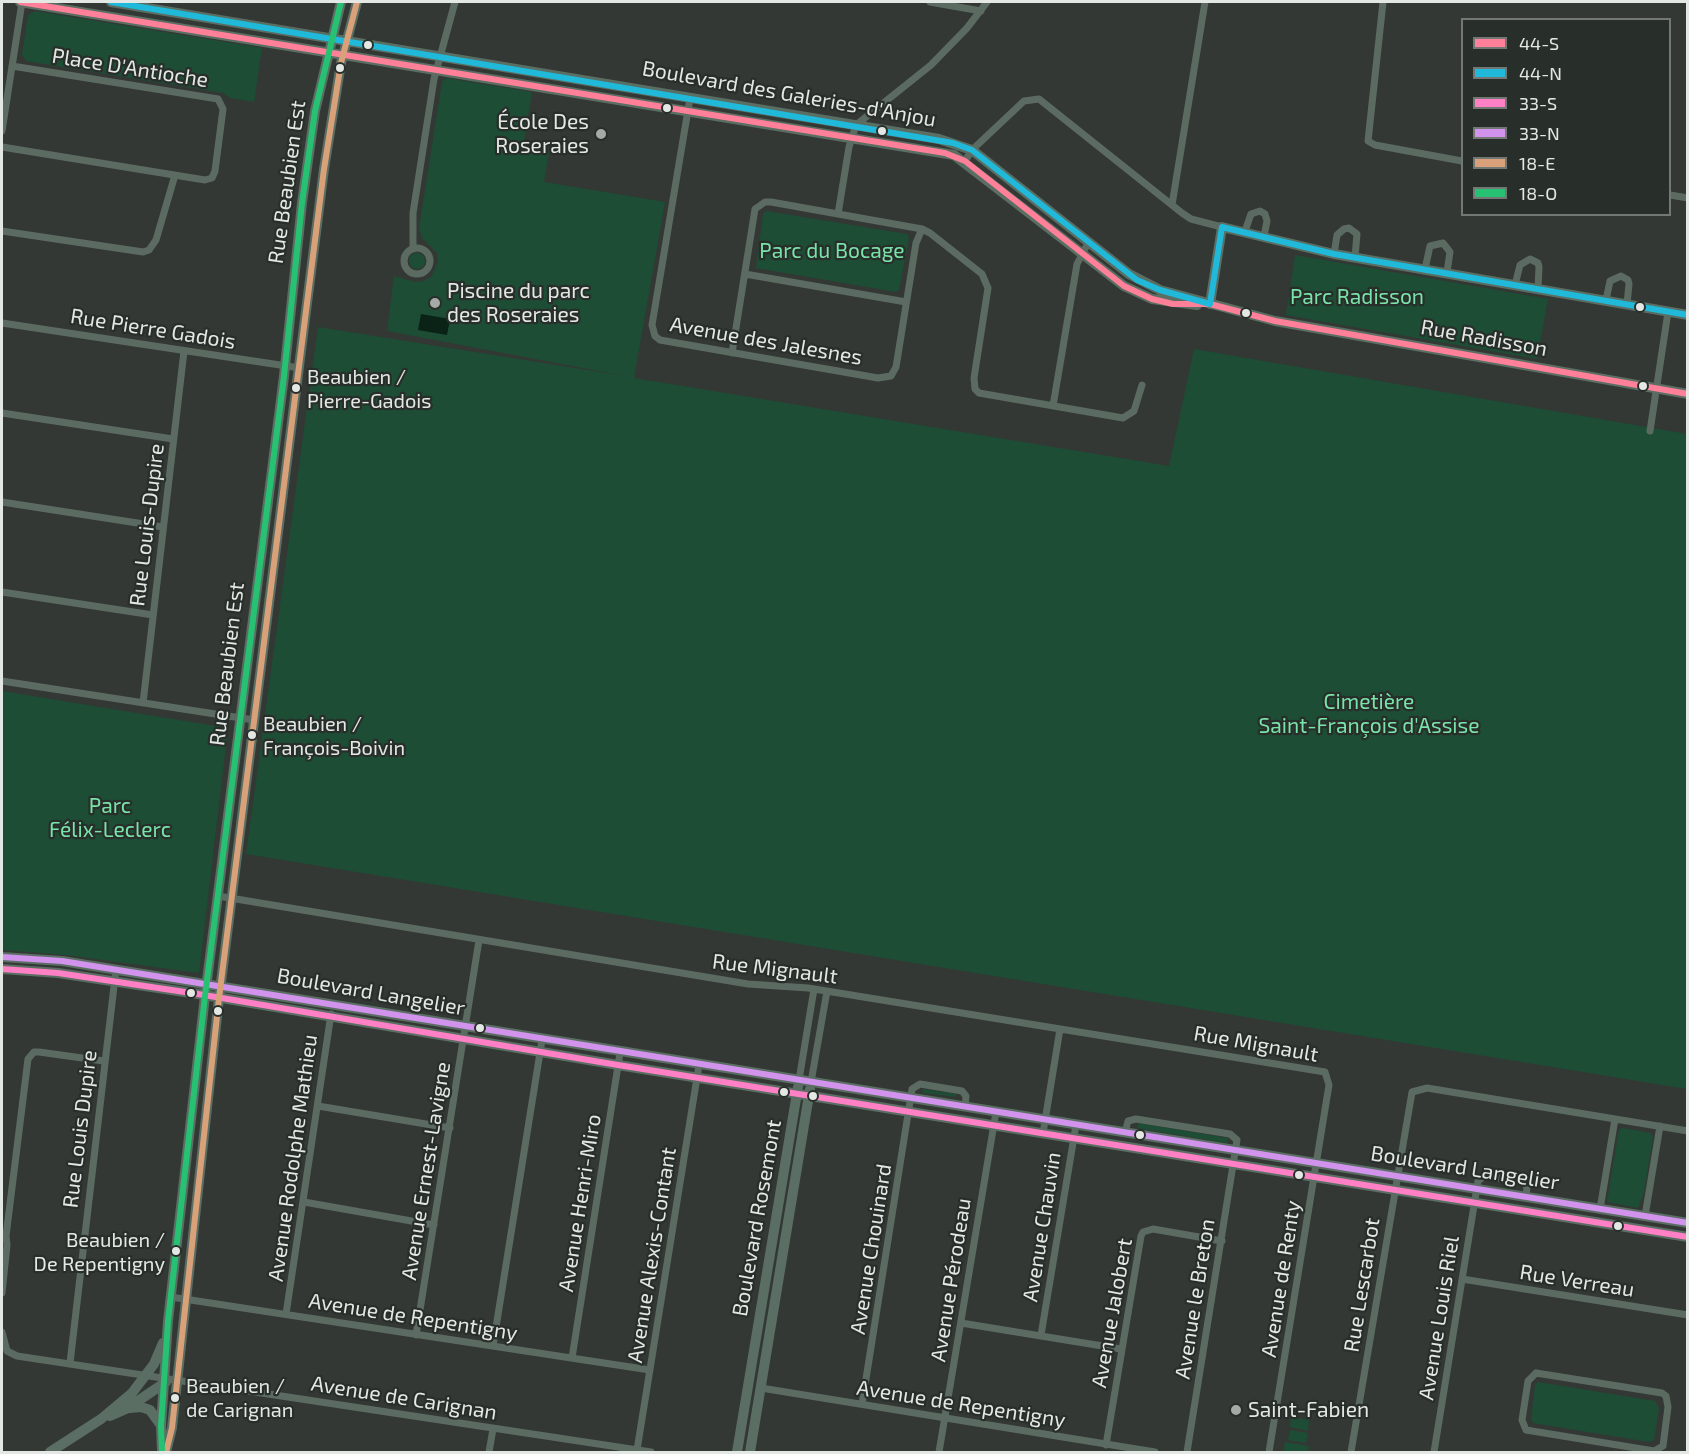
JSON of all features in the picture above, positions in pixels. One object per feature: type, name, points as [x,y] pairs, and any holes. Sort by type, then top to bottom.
[{"type":"street","name":"Boulevard des Galeries-d'Anjou","points":[[21,2],[945,153],[965,161],[1137,293],[1173,304],[1210,304]]},
{"type":"street","points":[[2,132],[21,2]]},
{"type":"street","name":"Boulevard des Galeries-d'Anjou","points":[[111,2],[939,139],[972,150],[1088,243],[1145,285],[1210,304]]},
{"type":"street","name":"Rue Beaubien Est","points":[[164,1452],[172,1428],[167,1334],[206,990],[285,367],[302,203],[315,111],[341,2]]},
{"type":"street","name":"Rue Beaubien Est","points":[[164,1452],[161,1425],[185,1300],[219,998],[320,204],[344,53],[357,2]]},
{"type":"street","points":[[413,249],[413,213],[437,69],[455,2]]},
{"type":"street","points":[[930,2],[981,11]]},
{"type":"street","points":[[838,213],[851,137],[856,125],[931,65],[987,2]]},
{"type":"street","points":[[1172,205],[1205,2]]},
{"type":"street","points":[[1383,2],[1368,141],[1375,146],[1461,160]]},
{"type":"street","name":"Place D'Antioche","points":[[12,66],[218,99],[223,109],[214,174],[205,180],[175,175]]},
{"type":"street","name":"Avenue des Jalesnes","points":[[690,98],[653,331],[655,336],[666,342],[878,378],[891,376],[896,367],[916,243],[922,230]]},
{"type":"street","points":[[965,161],[972,150],[1024,101],[1039,99],[1191,219],[1334,254],[1688,315]]},
{"type":"street","points":[[2,147],[175,175],[156,240],[149,250],[143,252],[2,231]]},
{"type":"street","points":[[1671,195],[1688,198]]},
{"type":"street","points":[[732,353],[754,215],[759,205],[771,202],[922,230],[930,233],[967,262],[986,280],[988,296],[974,378],[975,389],[985,394],[1128,417],[1134,411],[1142,385]]},
{"type":"street","points":[[302,203],[320,204]]},
{"type":"street","points":[[1245,231],[1251,214],[1263,212],[1267,221],[1264,237]]},
{"type":"street","points":[[1210,304],[1222,227]]},
{"type":"street","points":[[1334,254],[1337,235],[1349,228],[1357,234],[1355,257]]},
{"type":"street","points":[[1053,406],[1077,264],[1081,252],[1088,243]]},
{"type":"street","points":[[1425,269],[1430,246],[1443,243],[1450,252],[1447,272]]},
{"type":"street","points":[[1515,285],[1520,265],[1530,259],[1538,262],[1538,288]]},
{"type":"street","points":[[745,274],[906,302]]},
{"type":"street","points":[[1606,300],[1610,281],[1621,276],[1628,280],[1629,284],[1627,304]]},
{"type":"street","name":"Rue Radisson","points":[[1210,304],[1275,321],[1688,394]]},
{"type":"street","points":[[1650,431],[1668,312]]},
{"type":"street","name":"Rue Pierre Gadois","points":[[2,323],[300,368]]},
{"type":"street","name":"Rue Louis-Dupire","points":[[143,703],[184,351]]},
{"type":"street","points":[[2,412],[173,439]]},
{"type":"street","points":[[273,462],[286,464]]},
{"type":"street","points":[[2,502],[164,527]]},
{"type":"street","points":[[2,592],[153,615]]},
{"type":"street","points":[[2,681],[254,720]]},
{"type":"street","name":"Rue Mignault","points":[[218,896],[748,984],[814,989],[1319,1070],[1327,1075]]},
{"type":"street","name":"Avenue Ernest-Lavigne","points":[[416,1335],[479,940]]},
{"type":"street","name":"Boulevard Langelier","points":[[2,957],[62,961],[116,969],[206,990],[219,998],[465,1028],[1688,1223]]},
{"type":"street","name":"Boulevard Langelier","points":[[2,969],[206,990],[221,986],[463,1039],[1688,1237]]},
{"type":"street","name":"Rue Louis Dupire","points":[[70,1363],[116,969]]},
{"type":"street","name":"Boulevard Rosemont","points":[[737,1452],[814,989]]},
{"type":"street","name":"Boulevard Rosemont","points":[[750,1452],[827,991]]},
{"type":"street","name":"Avenue Rodolphe Mathieu","points":[[286,1314],[331,1011]]},
{"type":"street","name":"Avenue Chauvin","points":[[1043,1133],[1060,1029]]},
{"type":"street","points":[[494,1346],[542,1040]]},
{"type":"street","points":[[2,1293],[7,1245],[4,1236],[28,1059],[34,1052],[39,1052],[104,1061]]},
{"type":"street","name":"Avenue Henri-Miro","points":[[572,1358],[620,1053]]},
{"type":"street","name":"Avenue Alexis-Contant","points":[[637,1450],[699,1065]]},
{"type":"street","name":"Avenue de Renty","points":[[1269,1452],[1317,1164],[1329,1085],[1327,1075]]},
{"type":"street","name":"Rue Lescarbot","points":[[1351,1452],[1410,1095],[1415,1090],[1426,1088],[1615,1119]]},
{"type":"street","name":"Avenue Chouinard","points":[[862,1404],[911,1098]]},
{"type":"street","points":[[318,1106],[450,1128]]},
{"type":"street","name":"Avenue Pérodeau","points":[[939,1452],[996,1112]]},
{"type":"street","points":[[1125,1133],[1128,1121],[1136,1119],[1234,1135],[1238,1140],[1237,1151]]},
{"type":"street","points":[[1600,1209],[1615,1119],[1688,1131]]},
{"type":"street","name":"Avenue Chauvin","points":[[1041,1335],[1076,1125]]},
{"type":"street","points":[[1645,1216],[1660,1126]]},
{"type":"street","points":[[188,1149],[202,1151]]},
{"type":"street","name":"Avenue le Breton","points":[[1187,1452],[1237,1151]]},
{"type":"street","name":"Avenue Louis Riel","points":[[1434,1452],[1477,1189]]},
{"type":"street","points":[[304,1202],[434,1225]]},
{"type":"street","name":"Avenue Jalobert","points":[[1106,1444],[1139,1241],[1143,1232],[1153,1229],[1222,1241]]},
{"type":"street","points":[[178,1237],[192,1239]]},
{"type":"street","name":"Rue Verreau","points":[[1462,1279],[1688,1316]]},
{"type":"street","name":"Avenue de Repentigny","points":[[171,1298],[650,1370]]},
{"type":"street","points":[[960,1323],[1121,1349]]},
{"type":"street","name":"Avenue de Carignan","points":[[2,1332],[9,1353],[651,1452]]},
{"type":"street","name":"Rue Beaubien Est","points":[[101,1419],[132,1393],[147,1375],[167,1334]]},
{"type":"street","points":[[1532,1374],[1656,1392],[1666,1396],[1668,1407],[1665,1441],[1659,1450],[1595,1446],[1531,1432],[1524,1427],[1522,1420],[1528,1381],[1532,1374]]},
{"type":"street","points":[[50,1452],[101,1419],[126,1409],[170,1379]]},
{"type":"street","name":"Avenue de Repentigny","points":[[761,1388],[1155,1452]]},
{"type":"street","points":[[126,1409],[141,1407],[150,1410],[161,1425]]},
{"type":"street","points":[[489,1452],[493,1429]]},
{"type":"green space","points":[[35,11],[262,48],[254,102],[230,98],[223,93],[26,61],[22,55],[28,15]]},
{"type":"green space","name":"Cimetière Saint-François d'Assise","points":[[446,78],[532,92],[523,147],[549,151],[544,182],[665,202],[634,378],[1169,466],[1194,349],[1687,434],[1687,1089],[246,854],[318,327],[625,376],[387,331],[394,276],[415,282],[424,281],[431,277],[438,262],[437,253],[422,238],[419,228],[442,82]]},
{"type":"green space","name":"Parc du Bocage","points":[[766,211],[907,234],[909,238],[899,290],[896,292],[756,268],[763,214]]},
{"type":"green space","points":[[417,253],[425,261],[417,269],[409,261]]},
{"type":"green space","name":"Parc Radisson","points":[[1295,255],[1548,299],[1537,359],[1286,315]]},
{"type":"green space","name":"Parc Félix-Leclerc","points":[[2,691],[228,728],[199,973],[66,955],[2,950]]},
{"type":"green space","points":[[922,1089],[956,1094],[956,1097],[923,1093]]},
{"type":"green space","points":[[1138,1123],[1228,1138],[1227,1143],[1137,1128]]},
{"type":"green space","points":[[1623,1128],[1650,1133],[1653,1137],[1644,1192],[1638,1208],[1607,1202],[1619,1130]]},
{"type":"green space","points":[[1538,1382],[1655,1401],[1659,1408],[1654,1440],[1649,1442],[1533,1423],[1531,1419],[1535,1385]]},
{"type":"green space","points":[[1291,1417],[1309,1420],[1308,1431],[1290,1427]]},
{"type":"green space","points":[[1290,1430],[1308,1433],[1306,1443],[1288,1440]]},
{"type":"green space","points":[[1285,1442],[1309,1446],[1308,1452],[1283,1452]]},
{"type":"shaded area","points":[[421,314],[450,319],[447,335],[418,330]]},
{"type":"transit line","name":"44-S","points":[[20,2],[945,153],[965,161],[1124,286],[1152,299],[1173,304],[1210,304],[1275,321],[1688,394]]},
{"type":"transit line","name":"44-N","points":[[111,2],[953,143],[972,150],[1137,280],[1160,290],[1210,304],[1222,227],[1334,254],[1688,315]]},
{"type":"transit line","name":"18-O","points":[[162,1452],[161,1426],[168,1321],[205,996],[284,376],[302,203],[315,111],[341,2]]},
{"type":"transit line","name":"18-E","points":[[166,1452],[172,1428],[219,998],[324,169],[341,63],[357,2]]},
{"type":"transit line","name":"33-N","points":[[2,957],[62,961],[1688,1223]]},
{"type":"transit line","name":"33-S","points":[[2,969],[58,973],[198,994],[618,1065],[1688,1237]]},
{"type":"place","name":"École Des Roseraies","points":[[601,134]]},
{"type":"place","name":"Piscine du parc des Roseraies","points":[[435,303]]},
{"type":"place","name":"Beaubien / Pierre-Gadois","points":[[296,388]]},
{"type":"place","name":"Beaubien / François-Boivin","points":[[252,735]]},
{"type":"place","name":"Beaubien / De Repentigny","points":[[176,1251]]},
{"type":"place","name":"Beaubien / de Carignan","points":[[175,1398]]},
{"type":"place","name":"Saint-Fabien","points":[[1236,1410]]}]
